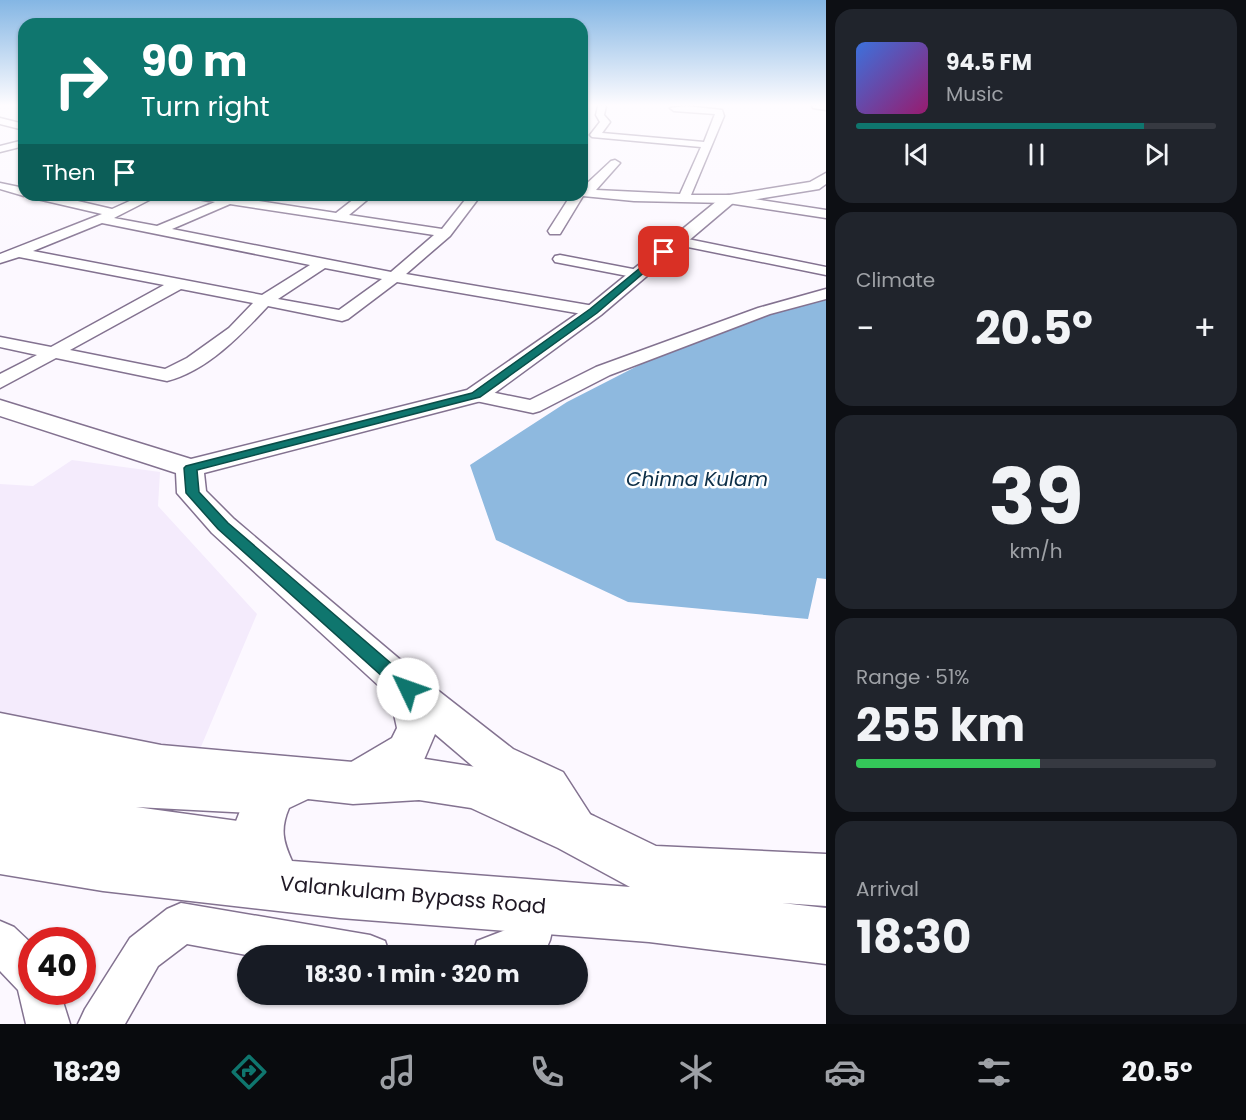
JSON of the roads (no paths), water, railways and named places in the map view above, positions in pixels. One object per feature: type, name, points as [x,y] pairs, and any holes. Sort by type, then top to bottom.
[{"type":"main road","points":[[0,732],[160,765],[310,785]]},
{"type":"main road","points":[[0,765],[120,785],[310,785],[419,779],[476,788],[592,840],[653,871],[826,880]]},
{"type":"main road","points":[[298,886],[273,873],[259,848],[256,825],[310,785]]},
{"type":"main road","points":[[0,806],[102,825],[259,848]]},
{"type":"main road","points":[[592,840],[630,879],[631,897],[620,913]]},
{"type":"main road","name":"Valankulam Bypass Road","points":[[0,850],[103,866],[340,892],[620,913],[826,936]]},
{"type":"street","points":[[684,198],[704,154]]},
{"type":"street","points":[[588,188],[615,164]]},
{"type":"street","points":[[0,408],[190,468],[476,395],[594,311],[729,199],[814,186],[826,177]]},
{"type":"street","points":[[0,186],[18,190]]},
{"type":"street","points":[[588,193],[729,199],[826,214]]},
{"type":"street","points":[[760,194],[826,203]]},
{"type":"street","points":[[57,201],[159,231],[394,277],[594,311]]},
{"type":"street","points":[[0,259],[140,201]]},
{"type":"street","points":[[159,231],[227,201]]},
{"type":"street","points":[[235,201],[445,233]]},
{"type":"street","points":[[338,217],[359,201]]},
{"type":"street","points":[[18,252],[342,316],[394,277],[445,233],[470,201]]},
{"type":"street","points":[[555,231],[576,201]]},
{"type":"street","points":[[678,241],[826,271]]},
{"type":"street","points":[[560,259],[638,274]]},
{"type":"street","points":[[0,342],[167,375],[193,362],[235,332],[264,301],[323,263]]},
{"type":"street","points":[[0,382],[178,284]]},
{"type":"street","points":[[476,395],[534,407],[603,371],[764,311],[826,294]]},
{"type":"street","points":[[190,468],[192,493],[223,526],[408,689],[498,762],[548,786],[592,840]]},
{"type":"street","points":[[310,785],[408,750],[417,728],[408,689]]},
{"type":"street","points":[[519,945],[531,940],[538,906]]},
{"type":"street","points":[[100,1024],[144,952],[181,923],[307,945]]},
{"type":"street","points":[[0,941],[18,960]]},
{"type":"street","points":[[43,1005],[48,1024]]},
{"type":"water","name":"Chinna Kulam","points":[[826,298],[826,579],[817,578],[808,619],[628,602],[496,540],[470,465],[567,402],[692,338]]}]
